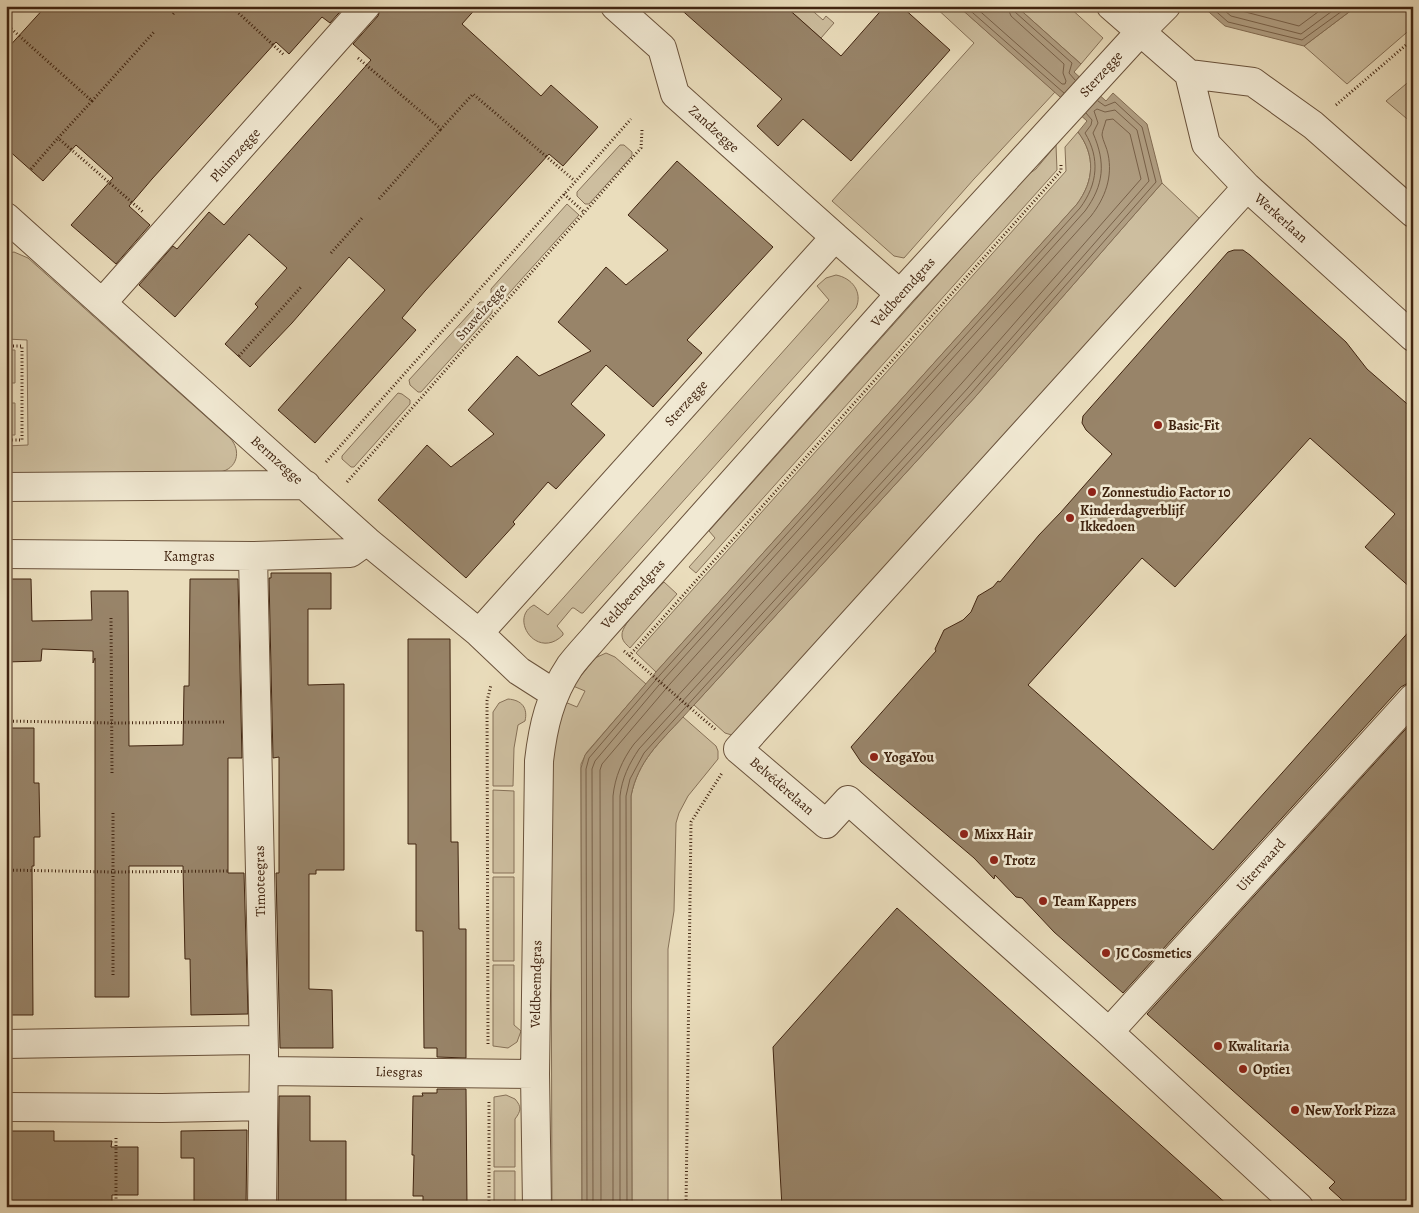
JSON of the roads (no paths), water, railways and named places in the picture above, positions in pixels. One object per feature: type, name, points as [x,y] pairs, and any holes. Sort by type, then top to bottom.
[{"type":"street","name":"Pluimzegge","points":[[102,303],[366,6]]},
{"type":"street","name":"Zandzegge","points":[[615,6],[662,48],[675,94],[835,237]]},
{"type":"street","points":[[1111,6],[1189,74],[1253,82],[1313,125],[1413,213]]},
{"type":"street","name":"Sterzegge","points":[[1066,112],[1166,6]]},
{"type":"street","name":"Werkerlaan","points":[[1189,74],[1206,144],[1247,187],[1413,337]]},
{"type":"street","name":"Veldbeemdgras","points":[[537,1207],[536,1074],[539,760],[543,728],[554,694],[570,666],[600,631],[900,294],[1066,112]]},
{"type":"street","name":"Belvédèrelaan","points":[[1109,1032],[848,800],[826,824],[738,749],[1247,187]]},
{"type":"street","name":"Bermzegge","points":[[6,217],[367,541],[479,633],[519,671],[554,694]]},
{"type":"street","points":[[835,237],[900,294]]},
{"type":"street","name":"Sterzegge","points":[[479,633],[835,237]]},
{"type":"street","points":[[6,487],[306,485]]},
{"type":"street","name":"Kamgras","points":[[6,554],[253,556],[350,553],[367,541]]},
{"type":"street","name":"Timoteegras","points":[[253,556],[264,1071],[262,1207]]},
{"type":"street","name":"Uiterwaard","points":[[1109,1032],[1413,698]]},
{"type":"street","points":[[1109,1032],[1300,1207]]},
{"type":"street","points":[[6,1044],[263,1040]]},
{"type":"street","name":"Liesgras","points":[[264,1071],[536,1074]]},
{"type":"street","points":[[6,1107],[162,1108],[263,1106]]},
{"type":"water","points":[[958,6],[1016,6],[1081,64],[1074,72],[1106,101],[1113,93],[1147,124],[1162,183],[976,396],[666,735],[644,762],[631,796],[632,1207],[582,1207],[581,768],[585,755],[656,672],[1077,204],[1083,195],[1090,177],[1091,168],[1088,150],[1078,132],[1087,121]]},
{"type":"water","points":[[1202,6],[1357,6],[1304,46],[1225,26]]},
{"type":"place","name":"Basic-Fit","points":[[1158,425]]},
{"type":"place","name":"Zonnestudio Factor 10","points":[[1092,492]]},
{"type":"place","name":"Kinderdagverblijf Ikkedoen","points":[[1070,518]]},
{"type":"place","name":"YogaYou","points":[[874,757]]},
{"type":"place","name":"Mixx Hair","points":[[964,834]]},
{"type":"place","name":"Trotz","points":[[994,860]]},
{"type":"place","name":"Team Kappers","points":[[1043,901]]},
{"type":"place","name":"JC Cosmetics","points":[[1106,953]]},
{"type":"place","name":"Kwalitaria","points":[[1218,1046]]},
{"type":"place","name":"Optie1","points":[[1243,1069]]},
{"type":"place","name":"New York Pizza","points":[[1295,1110]]}]
